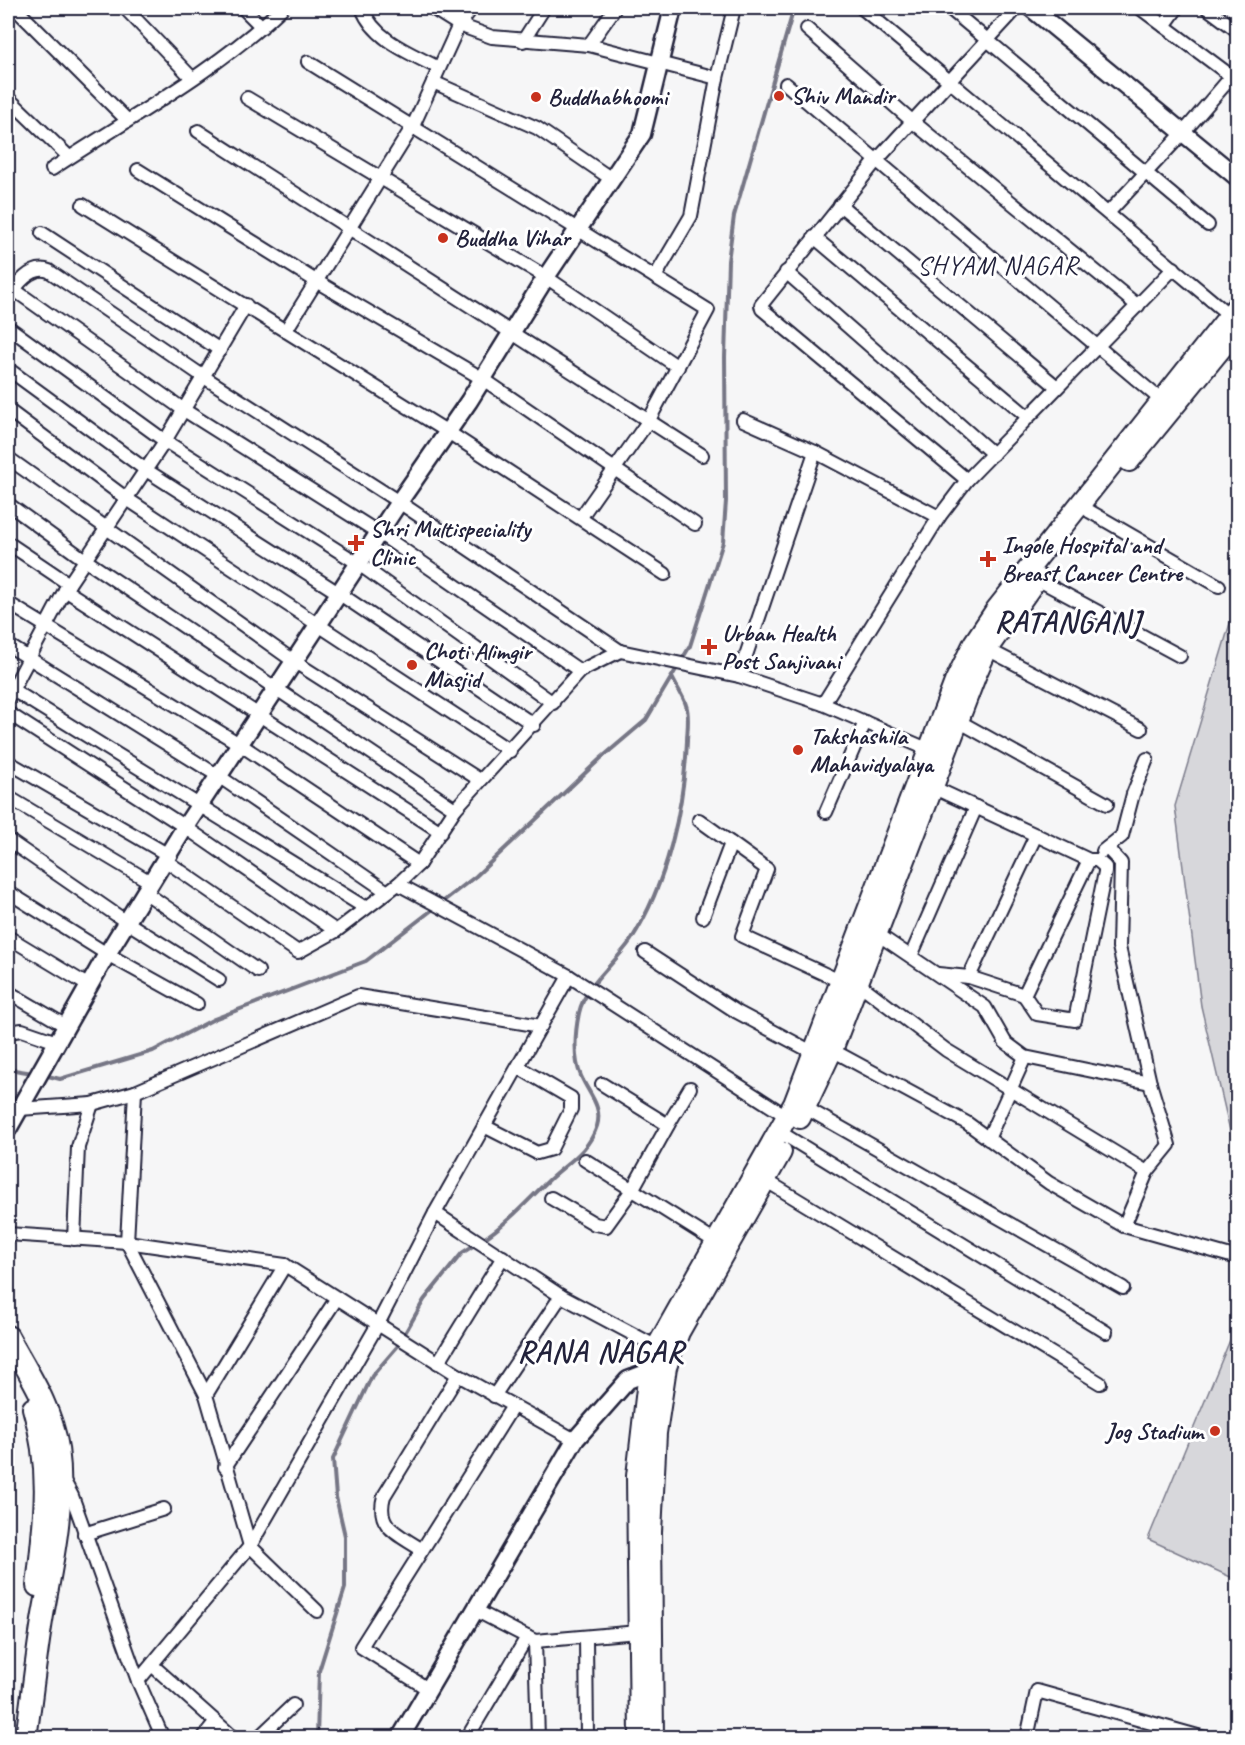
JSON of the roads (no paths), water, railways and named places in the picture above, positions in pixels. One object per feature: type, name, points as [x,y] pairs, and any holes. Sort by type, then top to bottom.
[{"type":"main road","points":[[640,1737],[637,1476],[658,1369],[765,1180],[823,1052],[951,717],[974,643],[996,610],[1161,400],[1233,322]]},
{"type":"main road","points":[[951,717],[987,649],[1036,579],[1233,322]]},
{"type":"main road","points":[[850,982],[876,933],[925,784]]},
{"type":"main road","points":[[654,1737],[651,1532],[657,1347],[714,1241],[792,1123]]},
{"type":"main road","points":[[8,1336],[43,1401],[58,1446],[47,1499],[16,1737]]},
{"type":"main road","points":[[8,1358],[33,1409],[52,1468],[57,1542],[43,1617],[26,1737]]},
{"type":"street","points":[[15,8],[127,120]]},
{"type":"street","points":[[124,8],[192,78]]},
{"type":"street","points":[[243,8],[262,27]]},
{"type":"street","points":[[52,169],[192,78],[262,27],[282,8]]},
{"type":"street","points":[[432,8],[459,25],[492,37],[590,45],[717,78]]},
{"type":"street","points":[[285,330],[413,126],[459,25],[472,8]]},
{"type":"street","points":[[523,41],[544,8]]},
{"type":"street","points":[[590,45],[615,8]]},
{"type":"street","points":[[8,1129],[107,954],[185,827],[261,715],[399,502],[483,379],[546,277],[642,134],[674,8]]},
{"type":"street","points":[[655,277],[691,216],[717,78],[734,8]]},
{"type":"street","points":[[862,8],[1174,268],[1233,322]]},
{"type":"street","points":[[949,8],[1208,225]]},
{"type":"street","points":[[967,480],[762,309],[763,300],[876,161],[1017,8]]},
{"type":"street","points":[[1031,8],[1238,178]]},
{"type":"street","points":[[1108,213],[1235,75],[1140,8]]},
{"type":"street","points":[[1164,26],[1177,8]]},
{"type":"street","points":[[1207,8],[1238,31]]},
{"type":"street","points":[[364,11],[374,29],[396,46],[439,68]]},
{"type":"street","points":[[807,29],[912,121],[1138,306]]},
{"type":"street","points":[[308,62],[708,310],[649,420],[581,517]]},
{"type":"street","points":[[433,82],[519,118],[613,180]]},
{"type":"street","points":[[786,84],[1161,400]]},
{"type":"street","points":[[247,98],[546,277],[678,367]]},
{"type":"street","points":[[9,101],[69,157]]},
{"type":"street","points":[[198,131],[702,455]]},
{"type":"street","points":[[138,170],[316,281],[483,379],[695,524]]},
{"type":"street","points":[[83,205],[448,432],[665,574]]},
{"type":"street","points":[[840,205],[1057,387]]},
{"type":"street","points":[[42,233],[220,350]]},
{"type":"street","points":[[814,237],[1028,417]]},
{"type":"street","points":[[580,671],[379,533],[184,410],[10,294],[34,270],[42,268],[50,272],[204,377],[399,502],[620,651],[739,676],[824,705],[937,753]]},
{"type":"street","points":[[824,705],[939,517],[967,480],[1174,268]]},
{"type":"street","points":[[786,272],[993,453]]},
{"type":"street","points":[[246,305],[165,441],[67,587],[9,692],[201,806],[364,908]]},
{"type":"street","points":[[8,327],[165,441],[359,564],[553,703]]},
{"type":"street","points":[[8,369],[146,470],[340,594],[534,725]]},
{"type":"street","points":[[8,410],[127,499],[510,751]]},
{"type":"street","points":[[743,420],[815,452],[939,517]]},
{"type":"street","points":[[739,676],[815,452]]},
{"type":"street","points":[[8,458],[295,662],[480,780]]},
{"type":"street","points":[[8,504],[85,560],[455,809]]},
{"type":"street","points":[[1089,511],[1219,586]]},
{"type":"street","points":[[8,543],[67,587],[441,832]]},
{"type":"street","points":[[1036,579],[1180,656]]},
{"type":"street","points":[[8,603],[241,745],[419,864]]},
{"type":"street","points":[[8,645],[220,777],[386,891]]},
{"type":"street","points":[[987,649],[1141,729]]},
{"type":"street","points":[[8,762],[168,858],[298,951],[336,931],[398,884],[419,864],[455,809],[534,725],[580,671],[620,651]]},
{"type":"street","points":[[8,713],[185,827],[336,931]]},
{"type":"street","points":[[951,717],[1107,804]]},
{"type":"street","points":[[826,812],[865,722]]},
{"type":"street","points":[[1024,995],[1093,860],[1119,840],[1124,832],[1133,794],[1147,759]]},
{"type":"street","points":[[925,784],[1105,867],[1075,1020],[1037,1014],[1024,995],[969,977],[938,974]]},
{"type":"street","points":[[8,796],[149,888],[258,971]]},
{"type":"street","points":[[911,956],[976,807]]},
{"type":"street","points":[[699,820],[767,870],[742,936],[850,982],[946,1050],[1147,1172]]},
{"type":"street","points":[[969,977],[1036,835]]},
{"type":"street","points":[[8,840],[128,923],[219,980]]},
{"type":"street","points":[[704,917],[731,843]]},
{"type":"street","points":[[1107,848],[1121,865],[1119,946],[1150,1083],[1169,1145],[1147,1172],[1124,1226]]},
{"type":"street","points":[[398,884],[574,979],[1106,1332]]},
{"type":"street","points":[[8,892],[107,954],[197,1004]]},
{"type":"street","points":[[876,933],[985,1007],[1005,1042],[1025,1057],[1150,1083]]},
{"type":"street","points":[[8,938],[89,986]]},
{"type":"street","points":[[645,952],[737,1012],[967,1124],[1049,1183],[1124,1226],[1238,1258]]},
{"type":"street","points":[[138,1680],[250,1545],[378,1324],[435,1214],[541,1026],[574,979]]},
{"type":"street","points":[[8,992],[66,1026]]},
{"type":"street","points":[[22,1103],[92,1104],[135,1092],[358,996],[541,1026]]},
{"type":"street","points":[[8,1032],[22,1030],[55,1046]]},
{"type":"street","points":[[988,1138],[1012,1090],[1025,1057]]},
{"type":"street","points":[[484,1126],[537,1153],[551,1149],[571,1108],[572,1098],[518,1067]]},
{"type":"street","points":[[602,1084],[668,1125]]},
{"type":"street","points":[[551,1198],[596,1224],[606,1226],[632,1190],[690,1088]]},
{"type":"street","points":[[135,1092],[127,1242],[206,1395],[225,1467],[250,1545],[316,1611]]},
{"type":"street","points":[[74,1239],[78,1147],[92,1104]]},
{"type":"street","points":[[792,1123],[1123,1288]]},
{"type":"street","points":[[585,1160],[714,1241]]},
{"type":"street","points":[[765,1180],[1100,1383]]},
{"type":"street","points":[[435,1214],[561,1296],[657,1347]]},
{"type":"street","points":[[8,1234],[127,1242],[285,1265],[438,1363],[575,1440]]},
{"type":"street","points":[[438,1363],[503,1257]]},
{"type":"street","points":[[206,1395],[285,1265]]},
{"type":"street","points":[[494,1396],[561,1296]]},
{"type":"street","points":[[225,1467],[337,1298]]},
{"type":"street","points":[[400,1737],[575,1440],[628,1380],[658,1369]]},
{"type":"street","points":[[422,1550],[387,1526],[381,1518],[380,1509],[384,1496],[458,1375]]},
{"type":"street","points":[[428,1689],[361,1647],[513,1406]]},
{"type":"street","points":[[52,1468],[72,1496],[138,1680],[163,1737]]},
{"type":"street","points":[[84,1534],[164,1509]]},
{"type":"street","points":[[475,1610],[531,1639],[638,1632]]},
{"type":"street","points":[[586,1637],[587,1737]]},
{"type":"street","points":[[531,1639],[538,1737]]},
{"type":"street","points":[[467,1737],[531,1639]]},
{"type":"street","points":[[152,1665],[234,1737]]},
{"type":"street","points":[[1027,1737],[1037,1691],[1205,1737]]},
{"type":"street","points":[[258,1737],[293,1706]]},
{"type":"street","points":[[203,1737],[216,1722]]},
{"type":"street","points":[[528,1737],[537,1722]]},
{"type":"waterway","points":[[44,1075],[60,1079],[153,1051],[214,1019],[366,961],[476,876],[600,759],[646,720],[690,646],[723,542],[726,501],[725,357],[728,261],[734,216],[794,8]]},
{"type":"waterway","points":[[482,1240],[509,1219],[577,1156],[589,1143],[597,1126],[598,1112],[578,1069],[576,1037],[579,1013],[587,993],[631,940],[644,918],[655,895],[671,845],[682,792],[688,718],[685,702],[672,677]]},
{"type":"waterway","points":[[8,1069],[33,1073]]},
{"type":"waterway","points":[[317,1738],[319,1671],[345,1588],[345,1536],[336,1497],[333,1459],[372,1376],[397,1347],[424,1300],[462,1253],[476,1244]]},
{"type":"place","name":"Shiv Mandir","points":[[779,96]]},
{"type":"place","name":"Buddhabhoomi","points":[[536,97]]},
{"type":"place","name":"Buddha Vihar","points":[[443,238]]},
{"type":"place","name":"Shri Multispeciality Clinic","points":[[356,543]]},
{"type":"place","name":"Ingole Hospital and Breast Cancer Centre","points":[[988,559]]},
{"type":"place","name":"Urban Health Post Sanjivani","points":[[709,647]]},
{"type":"place","name":"Choti Alimgir Masjid","points":[[412,665]]},
{"type":"place","name":"Takshashila Mahavidyalaya","points":[[798,750]]},
{"type":"place","name":"Jog Stadium","points":[[1215,1431]]},
{"type":"district","name":"SHYAM NAGAR","points":[[998,265]]},
{"type":"district","name":"RATANGANJ","points":[[1068,622]]},
{"type":"district","name":"RANA NAGAR","points":[[601,1352]]}]
